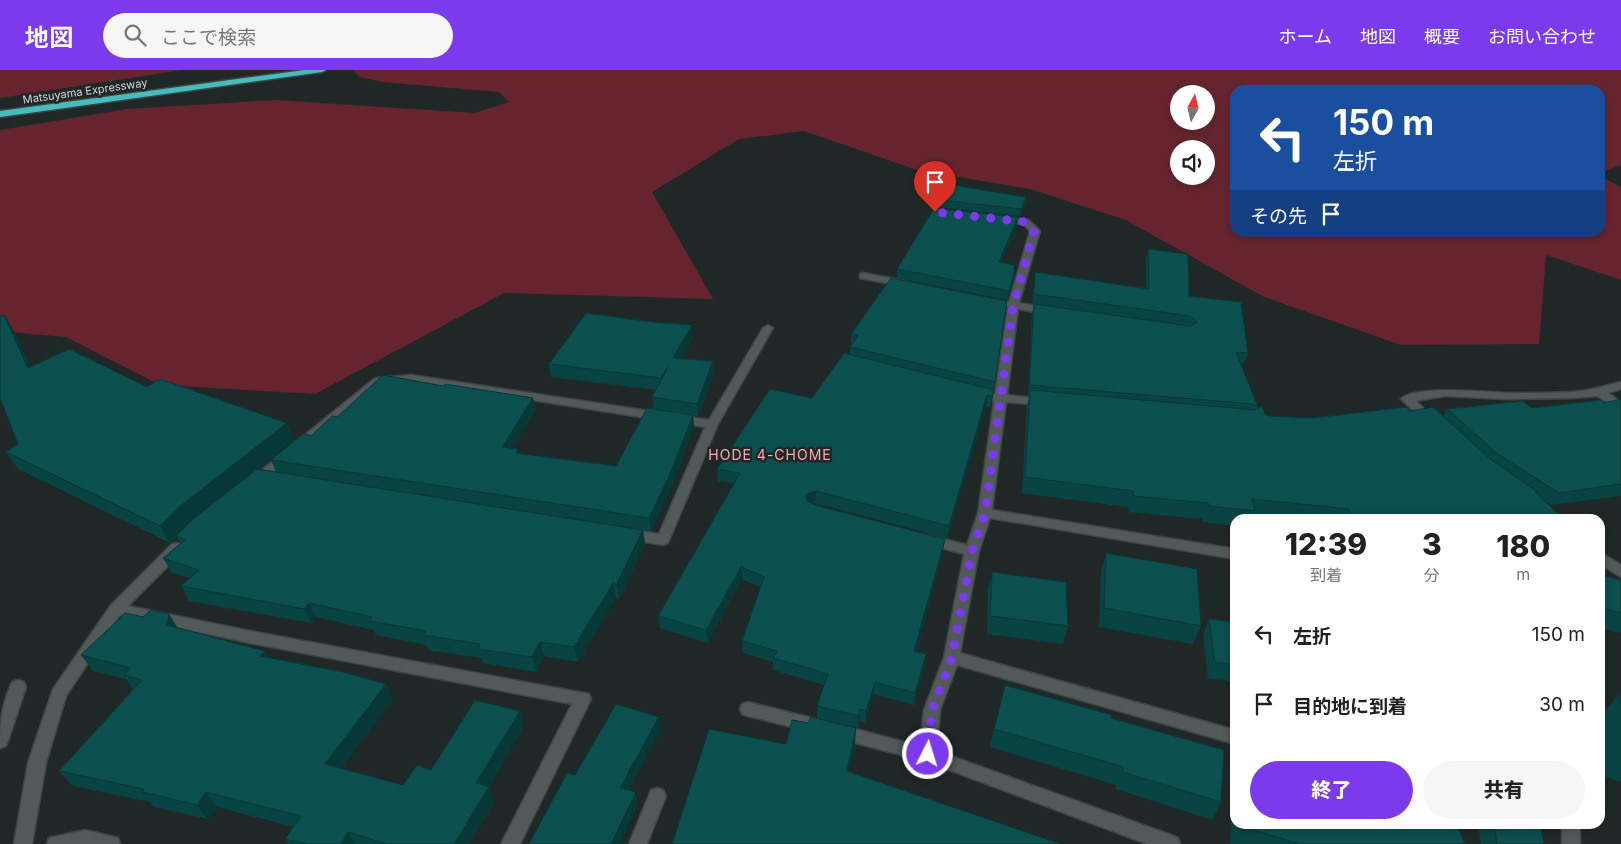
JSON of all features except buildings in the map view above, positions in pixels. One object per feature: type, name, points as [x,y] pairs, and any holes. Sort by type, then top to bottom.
[{"type":"highway","name":"Matsuyama Expressway","points":[[0,114],[322,70]]},
{"type":"highway","points":[[0,120],[160,91]]},
{"type":"street","points":[[928,754],[932,710],[952,657],[972,551],[985,513],[1013,306],[1034,231],[1026,222],[989,218]]},
{"type":"street","points":[[863,276],[920,287]]},
{"type":"street","points":[[994,302],[1062,313]]},
{"type":"street","points":[[614,532],[663,540],[712,424],[768,328]]},
{"type":"street","points":[[245,488],[378,381],[410,378],[712,424]]},
{"type":"street","points":[[1436,425],[1407,399],[1446,393],[1515,396],[1573,395],[1599,392],[1621,385]]},
{"type":"street","points":[[1599,392],[1621,407]]},
{"type":"street","points":[[981,394],[1000,398],[1059,403]]},
{"type":"street","points":[[259,476],[279,479]]},
{"type":"street","points":[[985,513],[1230,553]]},
{"type":"street","points":[[23,844],[36,763],[59,694],[116,609],[189,536]]},
{"type":"street","points":[[916,536],[972,551]]},
{"type":"street","points":[[1605,561],[1621,572]]},
{"type":"street","points":[[116,609],[582,699],[510,844]]},
{"type":"street","points":[[952,657],[1230,736]]},
{"type":"street","points":[[0,741],[18,687]]},
{"type":"street","points":[[748,709],[928,754],[1171,844]]},
{"type":"street","points":[[638,844],[657,796]]},
{"type":"street","points":[[1571,829],[1571,844]]},
{"type":"street","points":[[56,844],[85,840],[111,844]]},
{"type":"shaded area","points":[[0,70],[182,70],[0,98]]},
{"type":"shaded area","points":[[353,70],[1621,70],[1621,165],[1605,171],[1605,85],[1230,85],[1230,237],[1605,237],[1605,179],[1621,187],[1621,280],[1546,255],[1539,344],[1401,345],[1264,297],[1126,220],[1030,189],[917,170],[804,131],[739,139],[652,192],[713,299],[504,293],[315,394],[160,385],[66,337],[0,331],[0,130],[127,109],[275,100],[475,113],[509,102],[499,92],[383,82],[360,77]]},
{"type":"district","name":"HODE 4-CHOME","points":[[770,455]]},
{"type":"route","points":[[928,754],[932,710],[952,657],[972,551],[985,513],[1013,306],[1034,231],[1026,222],[935,212]]}]
